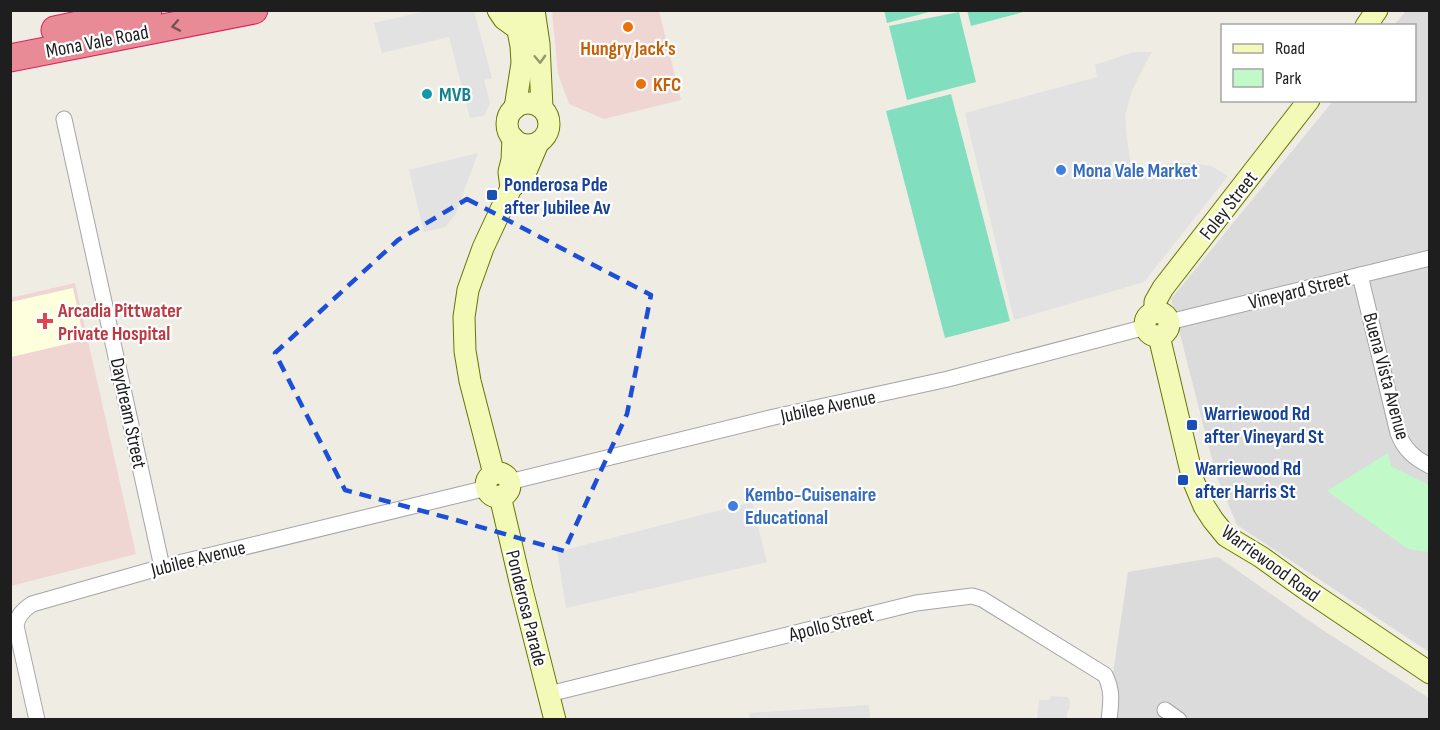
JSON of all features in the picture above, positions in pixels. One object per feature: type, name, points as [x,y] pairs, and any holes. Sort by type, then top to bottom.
[{"type":"highway","name":"Mona Vale Road","points":[[10,39],[148,10]]},
{"type":"highway","name":"Mona Vale Road","points":[[10,58],[254,10]]},
{"type":"street","points":[[498,10],[504,19],[516,20],[522,63],[515,108]]},
{"type":"street","points":[[534,10],[539,44],[542,108]]},
{"type":"street","points":[[1367,24],[1377,10]]},
{"type":"street","name":"Foley Street","points":[[1157,325],[1155,302],[1163,288],[1307,102]]},
{"type":"street","points":[[521,104],[536,104],[546,113],[549,126],[543,139],[538,143],[525,144],[513,138],[509,133],[508,120],[515,108],[521,104]]},
{"type":"street","name":"Daydream Street","points":[[64,119],[162,567]]},
{"type":"street","name":"Ponderosa Parade","points":[[511,188],[509,172],[513,138]]},
{"type":"street","name":"Ponderosa Parade","points":[[538,143],[524,176],[511,188],[473,274],[464,316],[465,351],[470,381],[498,485],[555,720]]},
{"type":"street","name":"Vineyard Street","points":[[1157,325],[1430,258]]},
{"type":"street","name":"Buena Vista Avenue","points":[[1360,275],[1398,433],[1411,454],[1430,466]]},
{"type":"street","name":"Jubilee Avenue","points":[[37,720],[14,616],[39,602],[162,567],[774,417],[948,379],[1157,325]]},
{"type":"street","name":"Warriewood Road","points":[[1157,325],[1194,480],[1204,506],[1213,520],[1226,536],[1430,673]]},
{"type":"street","name":"Apollo Street","points":[[549,694],[916,603],[972,596],[982,599],[1105,675],[1110,684],[1112,696],[1109,720]]},
{"type":"street","points":[[1165,710],[1179,720]]},
{"type":"highlighted area","points":[[467,199],[651,295],[627,414],[564,551],[345,490],[275,353],[398,240]]},
{"type":"shaded area","points":[[426,11],[474,11],[492,78],[484,80],[490,103],[484,116],[470,118],[449,37],[382,53],[374,23]]},
{"type":"shaded area","points":[[552,11],[659,11],[681,100],[604,119],[569,104],[558,74]]},
{"type":"shaded area","points":[[1406,11],[1429,11],[1429,652],[1237,525],[1216,475],[1171,299],[1332,102],[1416,102],[1416,24],[1395,24]]},
{"type":"shaded area","points":[[1133,52],[1152,52],[1132,91],[1125,115],[1133,177],[1173,163],[1211,166],[1228,176],[1144,282],[1014,320],[965,113],[1097,77],[1095,65]]},
{"type":"shaded area","points":[[478,153],[455,215],[445,227],[424,232],[409,170]]},
{"type":"shaded area","points":[[75,283],[136,554],[11,586],[10,298]]},
{"type":"shaded area","name":"Arcadia Pittwater Private Hospital","points":[[73,288],[84,340],[11,357],[11,302]]},
{"type":"shaded area","points":[[752,502],[767,562],[566,608],[557,552]]},
{"type":"shaded area","points":[[1218,557],[1321,629],[1429,698],[1429,719],[1106,720],[1128,572]]},
{"type":"shaded area","points":[[1051,696],[1068,697],[1070,701],[1068,719],[1037,719],[1039,700],[1050,700]]},
{"type":"shaded area","points":[[869,705],[870,719],[750,719],[749,713]]},
{"type":"green space","points":[[884,10],[933,10],[933,11],[887,23]]},
{"type":"green space","points":[[967,10],[1027,10],[1027,11],[971,26]]},
{"type":"green space","points":[[959,12],[976,82],[907,100],[889,26]]},
{"type":"green space","points":[[951,94],[1010,321],[945,338],[886,111]]},
{"type":"green space","points":[[1388,453],[1391,466],[1429,485],[1429,552],[1408,549],[1327,491]]},
{"type":"place","name":"Hungry Jack's","points":[[628,27]]},
{"type":"place","name":"KFC","points":[[641,84]]},
{"type":"place","name":"MVB","points":[[427,94]]},
{"type":"place","name":"Mona Vale Market","points":[[1061,170]]},
{"type":"place","name":"Ponderosa Pde after Jubilee Av","points":[[492,195]]},
{"type":"place","name":"Arcadia Pittwater Private Hospital","points":[[45,321]]},
{"type":"place","name":"Warriewood Rd after Vineyard St","points":[[1192,425]]},
{"type":"place","name":"Warriewood Rd after Harris St","points":[[1183,480]]},
{"type":"place","name":"Kembo-Cuisenaire Educational","points":[[733,506]]}]
